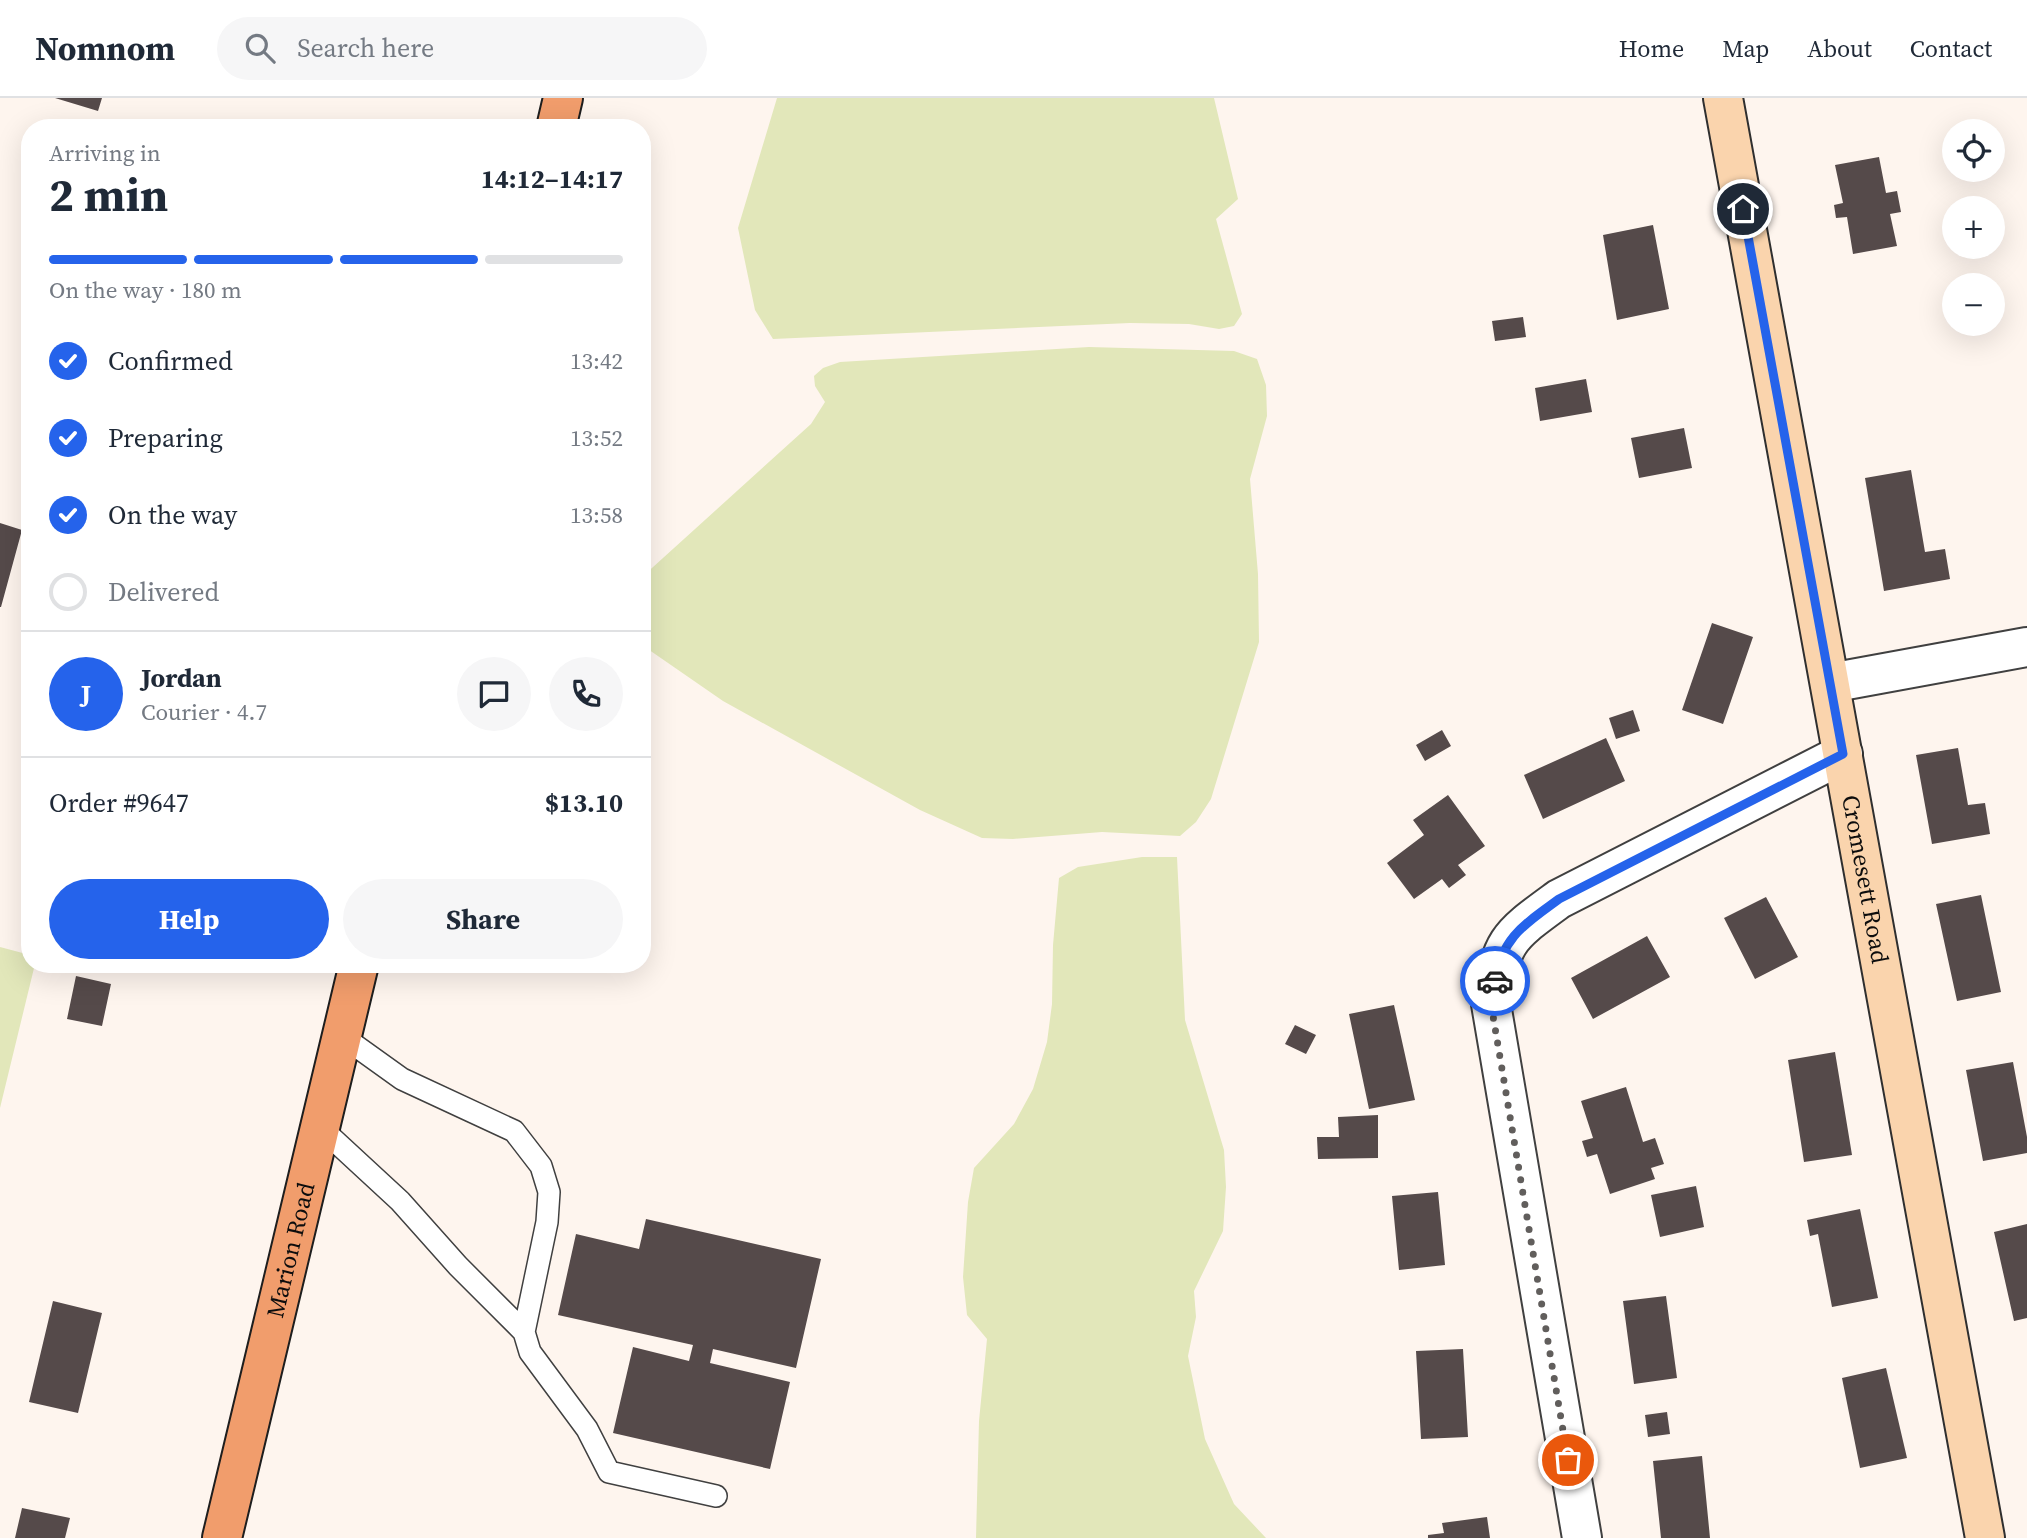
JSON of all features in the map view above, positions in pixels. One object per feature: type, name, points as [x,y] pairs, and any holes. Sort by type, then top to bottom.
[{"type":"main road","points":[[558,119],[563,98]]},
{"type":"main road","name":"Marion Road","points":[[222,1538],[357,973]]},
{"type":"street","name":"Cromesett Road","points":[[1723,98],[1985,1538]]},
{"type":"street","points":[[1830,683],[2027,647]]},
{"type":"street","points":[[1582,1538],[1491,1004],[1499,958],[1517,930],[1559,899],[1843,754]]},
{"type":"lane","points":[[342,1036],[401,1079],[514,1131],[541,1166],[549,1192],[547,1222],[524,1332],[530,1352],[587,1429],[609,1472],[716,1496]]},
{"type":"lane","points":[[321,1128],[400,1201],[457,1266],[524,1332]]},
{"type":"green space","points":[[777,98],[1214,98],[1238,199],[1216,219],[1242,314],[1234,326],[1219,329],[1189,324],[1130,323],[773,339],[755,310],[738,228]]},
{"type":"green space","points":[[1089,347],[1234,351],[1257,359],[1266,385],[1267,416],[1250,479],[1258,574],[1259,642],[1211,799],[1196,822],[1180,836],[1102,832],[1013,839],[982,838],[920,810],[723,701],[651,651],[651,569],[811,424],[825,402],[815,386],[814,376],[823,368],[840,362]]},
{"type":"green space","points":[[1142,857],[1177,857],[1185,1020],[1224,1150],[1226,1187],[1223,1231],[1194,1291],[1196,1317],[1188,1356],[1205,1439],[1234,1504],[1266,1538],[976,1538],[979,1421],[987,1339],[967,1315],[963,1277],[968,1202],[974,1168],[1014,1124],[1033,1089],[1047,1042],[1052,1004],[1053,945],[1059,878],[1078,867]]},
{"type":"green space","points":[[0,947],[21,953],[21,973],[33,973],[0,1108]]},
{"type":"building","points":[[55,98],[102,98],[98,111]]},
{"type":"building","points":[[1879,157],[1886,193],[1897,191],[1901,212],[1890,214],[1897,246],[1853,254],[1847,217],[1836,218],[1834,205],[1843,203],[1835,165]]},
{"type":"building","points":[[1653,225],[1669,309],[1617,320],[1603,235]]},
{"type":"building","points":[[1523,317],[1526,337],[1495,341],[1492,321]]},
{"type":"building","points":[[1586,379],[1592,412],[1540,421],[1535,388]]},
{"type":"building","points":[[1684,428],[1692,468],[1639,478],[1631,438]]},
{"type":"building","points":[[1911,470],[1925,552],[1945,549],[1950,579],[1884,591],[1865,478]]},
{"type":"building","points":[[0,523],[21,530],[21,534],[0,607]]},
{"type":"building","points":[[1712,623],[1753,637],[1723,724],[1682,710]]},
{"type":"building","points":[[1633,710],[1640,731],[1616,739],[1609,718]]},
{"type":"building","points":[[1442,730],[1451,746],[1425,761],[1416,745]]},
{"type":"building","points":[[1606,738],[1625,781],[1543,819],[1524,775]]},
{"type":"building","points":[[1958,748],[1968,805],[1985,803],[1990,834],[1932,844],[1916,755]]},
{"type":"building","points":[[1448,795],[1485,846],[1458,865],[1466,875],[1449,888],[1442,879],[1414,899],[1387,863],[1424,835],[1413,820]]},
{"type":"building","points":[[1981,895],[2001,992],[1957,1001],[1936,904]]},
{"type":"building","points":[[1766,897],[1798,957],[1755,979],[1724,918]]},
{"type":"building","points":[[1647,936],[1670,977],[1593,1019],[1571,978]]},
{"type":"building","points":[[76,976],[111,984],[102,1026],[67,1019]]},
{"type":"building","points":[[1394,1005],[1415,1100],[1369,1109],[1349,1014]]},
{"type":"building","points":[[1295,1025],[1316,1035],[1306,1054],[1285,1044]]},
{"type":"building","points":[[1835,1052],[1852,1155],[1804,1162],[1788,1060]]},
{"type":"building","points":[[2013,1062],[2027,1137],[2027,1153],[1983,1161],[1966,1070]]},
{"type":"building","points":[[1626,1087],[1643,1142],[1655,1138],[1664,1164],[1651,1168],[1655,1179],[1610,1194],[1597,1154],[1587,1157],[1582,1141],[1593,1138],[1581,1101]]},
{"type":"building","points":[[1378,1115],[1378,1158],[1318,1159],[1317,1137],[1339,1137],[1338,1117]]},
{"type":"building","points":[[1696,1186],[1704,1227],[1660,1237],[1651,1195]]},
{"type":"building","points":[[1438,1192],[1445,1265],[1399,1270],[1392,1196]]},
{"type":"building","points":[[1860,1209],[1878,1298],[1832,1307],[1818,1234],[1810,1236],[1807,1220]]},
{"type":"building","points":[[646,1219],[821,1259],[796,1368],[713,1349],[710,1363],[790,1382],[770,1469],[613,1433],[633,1347],[689,1361],[693,1345],[558,1315],[576,1234],[639,1249]]},
{"type":"building","points":[[2027,1224],[2027,1318],[2014,1321],[1994,1232]]},
{"type":"building","points":[[1666,1296],[1677,1378],[1634,1384],[1623,1301]]},
{"type":"building","points":[[53,1301],[102,1313],[78,1413],[29,1402]]},
{"type":"building","points":[[1463,1349],[1468,1437],[1421,1439],[1416,1351]]},
{"type":"building","points":[[1886,1368],[1907,1458],[1860,1468],[1842,1378]]},
{"type":"building","points":[[1667,1412],[1670,1434],[1648,1437],[1645,1415]]},
{"type":"building","points":[[1702,1456],[1710,1538],[1661,1538],[1653,1461]]},
{"type":"building","points":[[22,1508],[70,1518],[65,1538],[15,1538]]},
{"type":"building","points":[[1487,1517],[1490,1538],[1428,1538],[1428,1535],[1444,1533],[1442,1523]]},
{"type":"way so far","points":[[1495,981],[1491,1004],[1568,1460]]},
{"type":"route","points":[[1495,981],[1499,958],[1517,930],[1559,899],[1843,754],[1743,209]]}]
